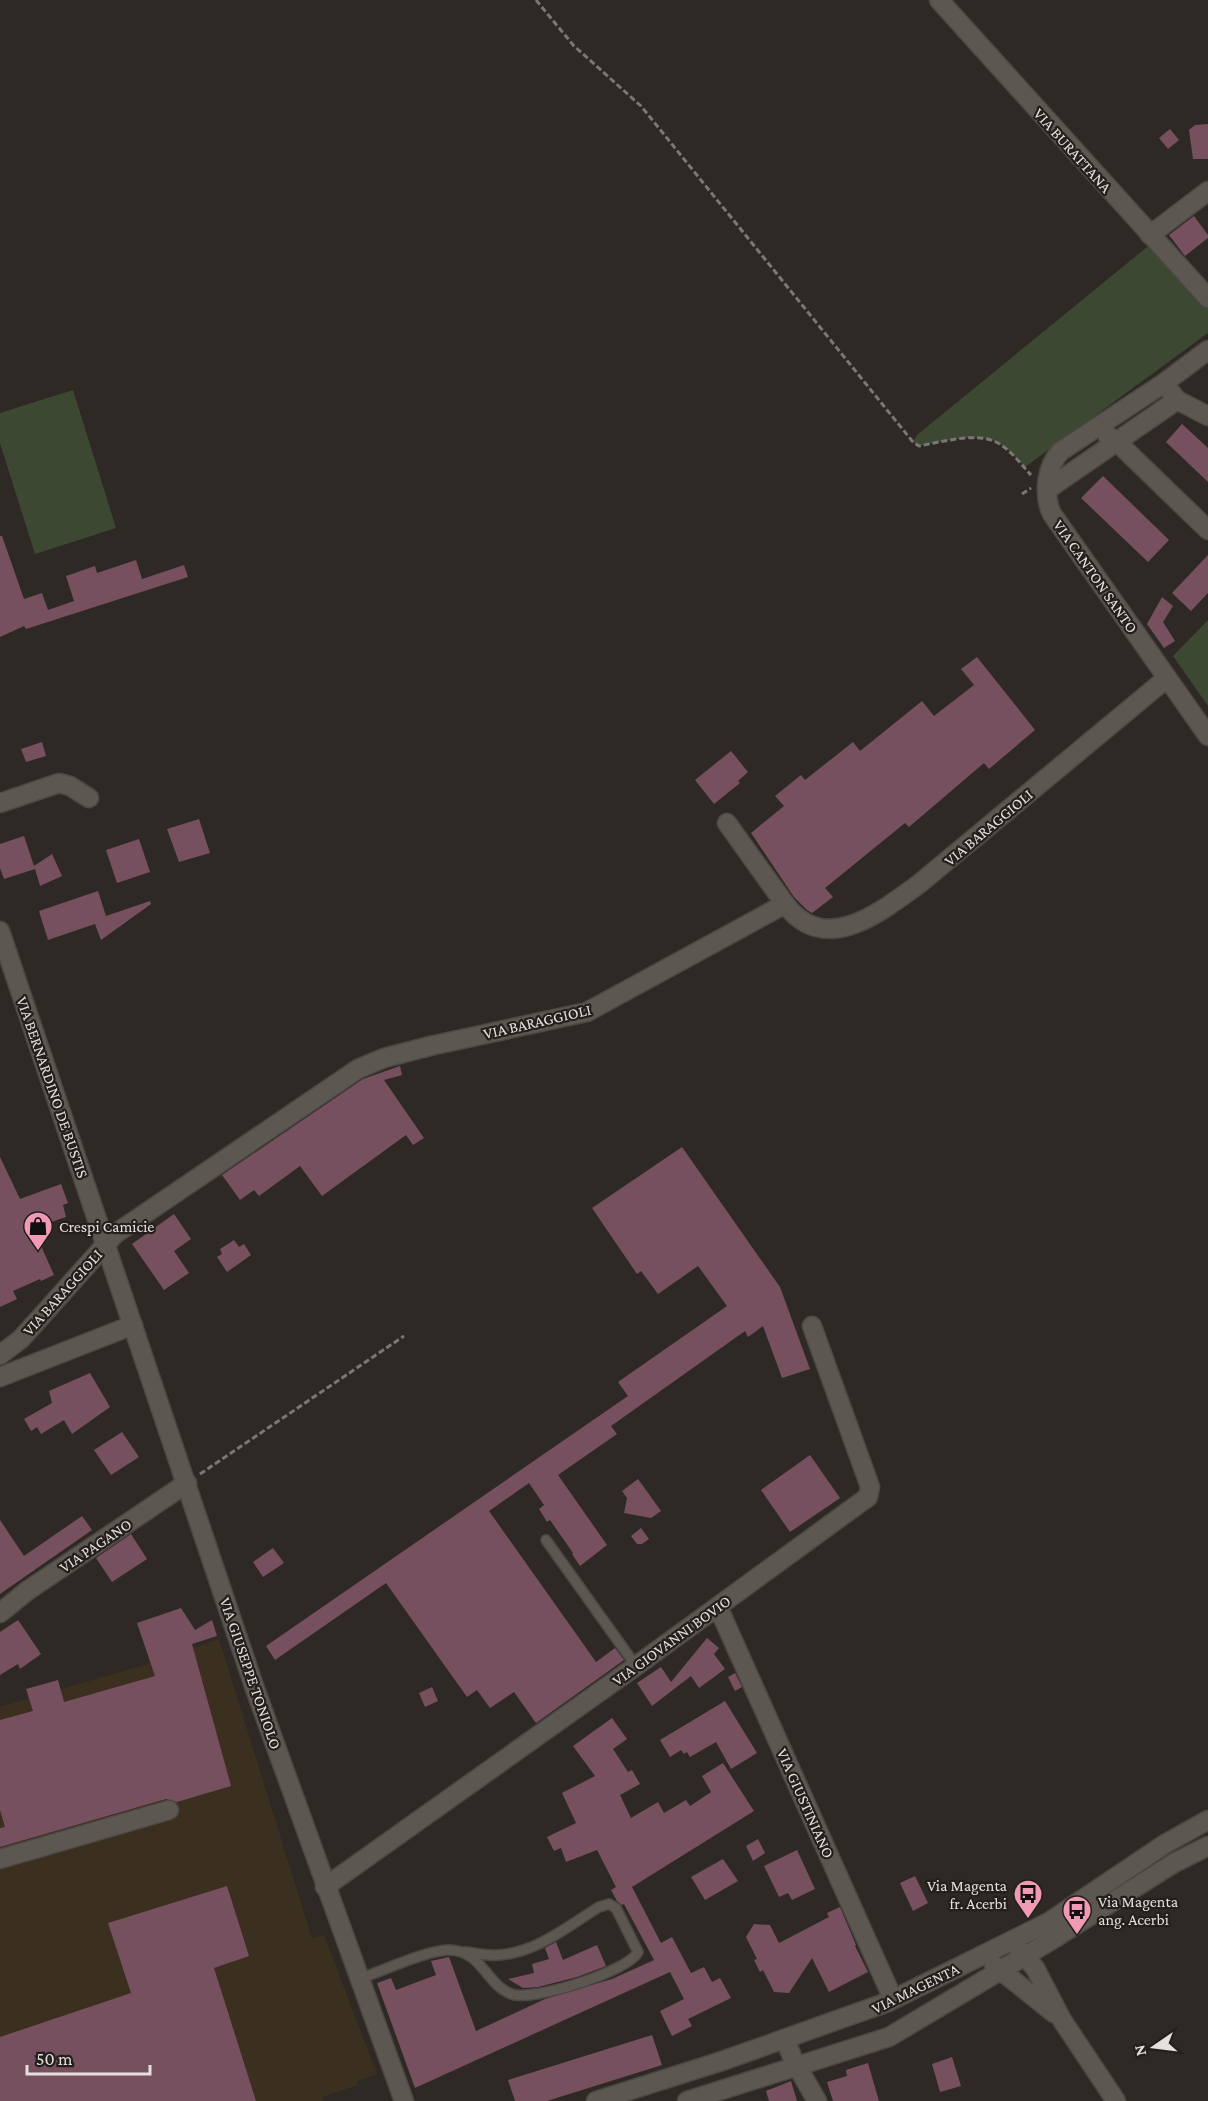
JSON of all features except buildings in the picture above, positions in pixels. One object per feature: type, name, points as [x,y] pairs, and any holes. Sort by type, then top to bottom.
[{"type":"street","name":"VIA BURATTANA","points":[[939,0],[1208,298]]},
{"type":"street","points":[[1150,235],[1208,191]]},
{"type":"street","points":[[1207,415],[1177,400],[1164,383],[1208,350]]},
{"type":"street","name":"VIA CANTON SANTO","points":[[1164,383],[1061,451],[1055,457],[1051,469],[1047,500],[1052,514],[1208,736]]},
{"type":"street","points":[[1048,489],[1177,400]]},
{"type":"street","points":[[1102,423],[1104,432],[1208,530]]},
{"type":"street","name":"VIA BARAGGIOLI","points":[[1,1352],[28,1331],[116,1234],[358,1069],[384,1058],[437,1044],[587,1012],[785,903],[798,919],[822,929],[848,926],[876,915],[919,884],[1167,678]]},
{"type":"street","points":[[0,803],[59,783],[70,786],[89,798]]},
{"type":"street","points":[[727,823],[785,903]]},
{"type":"street","name":"VIA BERNARDINO DE BUSTIS","points":[[0,931],[106,1243]]},
{"type":"street","name":"VIA GIUSEPPE TONIOLO","points":[[106,1243],[254,1686],[358,1980],[404,2101]]},
{"type":"street","name":"VIA BARAGGIOLI","points":[[0,1377],[133,1325]]},
{"type":"street","name":"VIA GIOVANNI BOVIO","points":[[325,1887],[636,1666],[868,1497],[870,1488],[868,1481],[812,1326]]},
{"type":"street","name":"VIA PAGANO","points":[[2,1608],[187,1483]]},
{"type":"street","name":"VIA GIUSTINIANO","points":[[718,1606],[894,2000]]},
{"type":"street","points":[[0,1859],[169,1810]]},
{"type":"street","name":"VIA MAGENTA","points":[[596,2101],[786,2039],[894,2000],[1054,1919],[1158,1849],[1208,1820]]},
{"type":"street","name":"VIA MAGENTA","points":[[687,2101],[889,2037],[1174,1863],[1208,1846]]},
{"type":"street","points":[[1011,1941],[1035,1968],[1062,2020],[1116,2101]]},
{"type":"street","points":[[990,1951],[992,1962],[1000,1971],[1062,2020]]},
{"type":"street","points":[[786,2039],[797,2067],[817,2101]]},
{"type":"lane","points":[[546,1539],[636,1666]]},
{"type":"lane","points":[[358,1980],[436,1952],[449,1950],[493,1955],[520,1951],[541,1943],[598,1907],[609,1904],[616,1908],[638,1952],[631,1962],[567,1988],[526,1996],[513,1995],[502,1988],[465,1952]]},
{"type":"path","points":[[536,0],[574,46],[641,106],[913,442],[919,446],[968,438],[994,441],[1011,453],[1038,483],[1048,489]]},
{"type":"path","points":[[187,1483],[405,1336]]},
{"type":"shaded area","points":[[219,1639],[312,1938],[324,1935],[377,2074],[357,2081],[358,2085],[322,2097],[323,2101],[0,2101],[0,1868],[177,1813],[174,1803],[0,1849],[0,1707],[147,1664]]},
{"type":"green space","points":[[1152,243],[1208,306],[1208,333],[1025,467],[1012,453],[988,439],[958,439],[919,446],[913,442],[917,435]]},
{"type":"green space","points":[[73,390],[116,528],[35,554],[0,443],[0,413]]},
{"type":"green space","points":[[1208,620],[1208,706],[1173,656]]},
{"type":"place","name":"Crespi Camicie","points":[[38,1252]]},
{"type":"place","name":"Via Magenta fr. Acerbi","points":[[1028,1920]]},
{"type":"place","name":"Via Magenta ang. Acerbi","points":[[1077,1936]]}]
